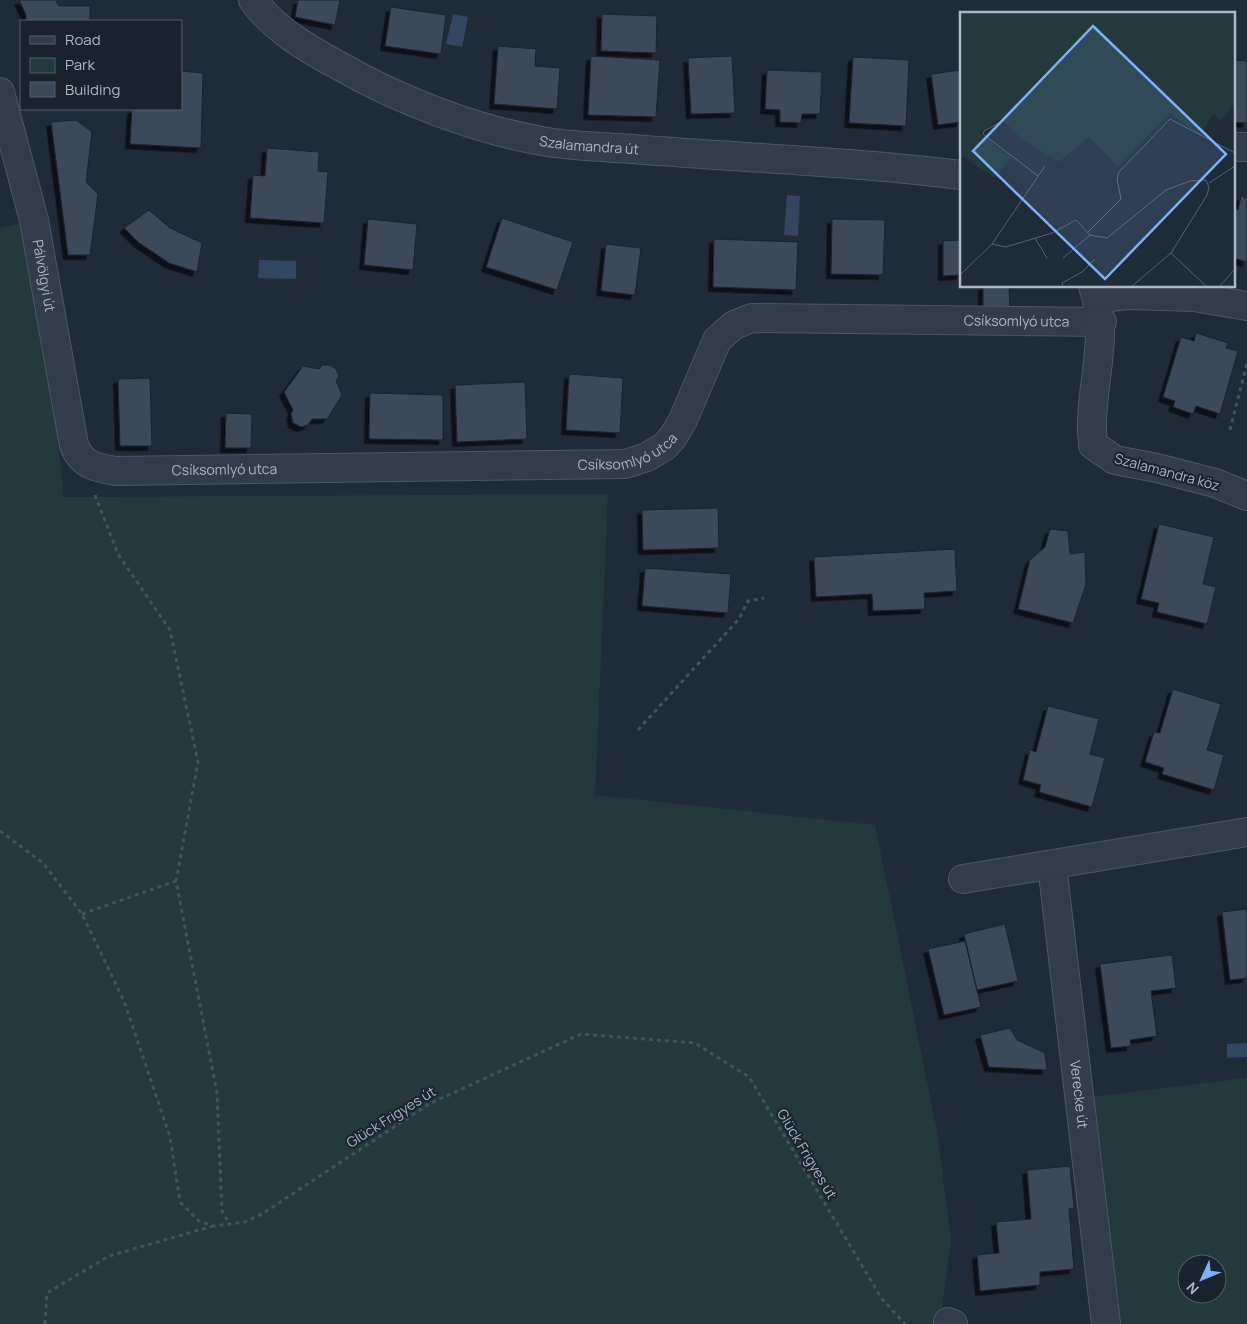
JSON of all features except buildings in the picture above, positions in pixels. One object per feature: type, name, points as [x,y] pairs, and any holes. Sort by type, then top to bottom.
[{"type":"street","name":"Szalamandra út","points":[[253,0],[278,26],[314,52],[354,75],[406,99],[485,128],[548,142],[842,163],[960,175]]},
{"type":"street","name":"Pálvölgyi út","points":[[0,92],[34,220],[74,445],[82,459]]},
{"type":"street","points":[[1234,147],[1247,147]]},
{"type":"street","name":"Csíksomlyó utca","points":[[82,459],[95,466],[116,471],[625,464],[648,457],[669,442],[679,430],[717,340],[734,325],[752,318],[1098,302],[1130,295],[1194,297],[1247,306]]},
{"type":"street","name":"Szalamandra köz","points":[[1098,302],[1091,422],[1093,445],[1115,460],[1157,468],[1216,483],[1247,496]]},
{"type":"street","points":[[963,879],[1247,832]]},
{"type":"street","name":"Verecke út","points":[[1052,865],[1106,1324]]},
{"type":"path","points":[[1230,430],[1247,363]]},
{"type":"path","points":[[82,459],[118,554],[170,630],[198,762],[176,881],[217,1093],[222,1211],[230,1225]]},
{"type":"path","points":[[638,730],[739,619],[748,601],[764,598]]},
{"type":"path","points":[[0,831],[42,863],[82,914],[127,1010],[170,1137],[180,1202],[199,1221],[214,1226]]},
{"type":"path","points":[[82,914],[176,881]]},
{"type":"path","name":"Glück Frigyes út","points":[[45,1324],[47,1293],[109,1256],[214,1226],[245,1222],[262,1214],[429,1104],[581,1034],[694,1044],[748,1077],[882,1299],[905,1324]]},
{"type":"green space","points":[[34,220],[64,497],[608,494],[595,795],[875,825],[937,1131],[951,1239],[940,1324],[0,1324],[0,228]]},
{"type":"green space","points":[[1247,1078],[1247,1324],[1114,1324],[1090,1097]]},
{"type":"water","points":[[453,14],[468,17],[462,47],[446,44]]},
{"type":"water","points":[[787,195],[800,196],[798,236],[784,235]]},
{"type":"water","points":[[259,260],[296,261],[296,279],[258,278]]},
{"type":"water","points":[[1247,1043],[1247,1057],[1227,1058],[1227,1044]]}]
